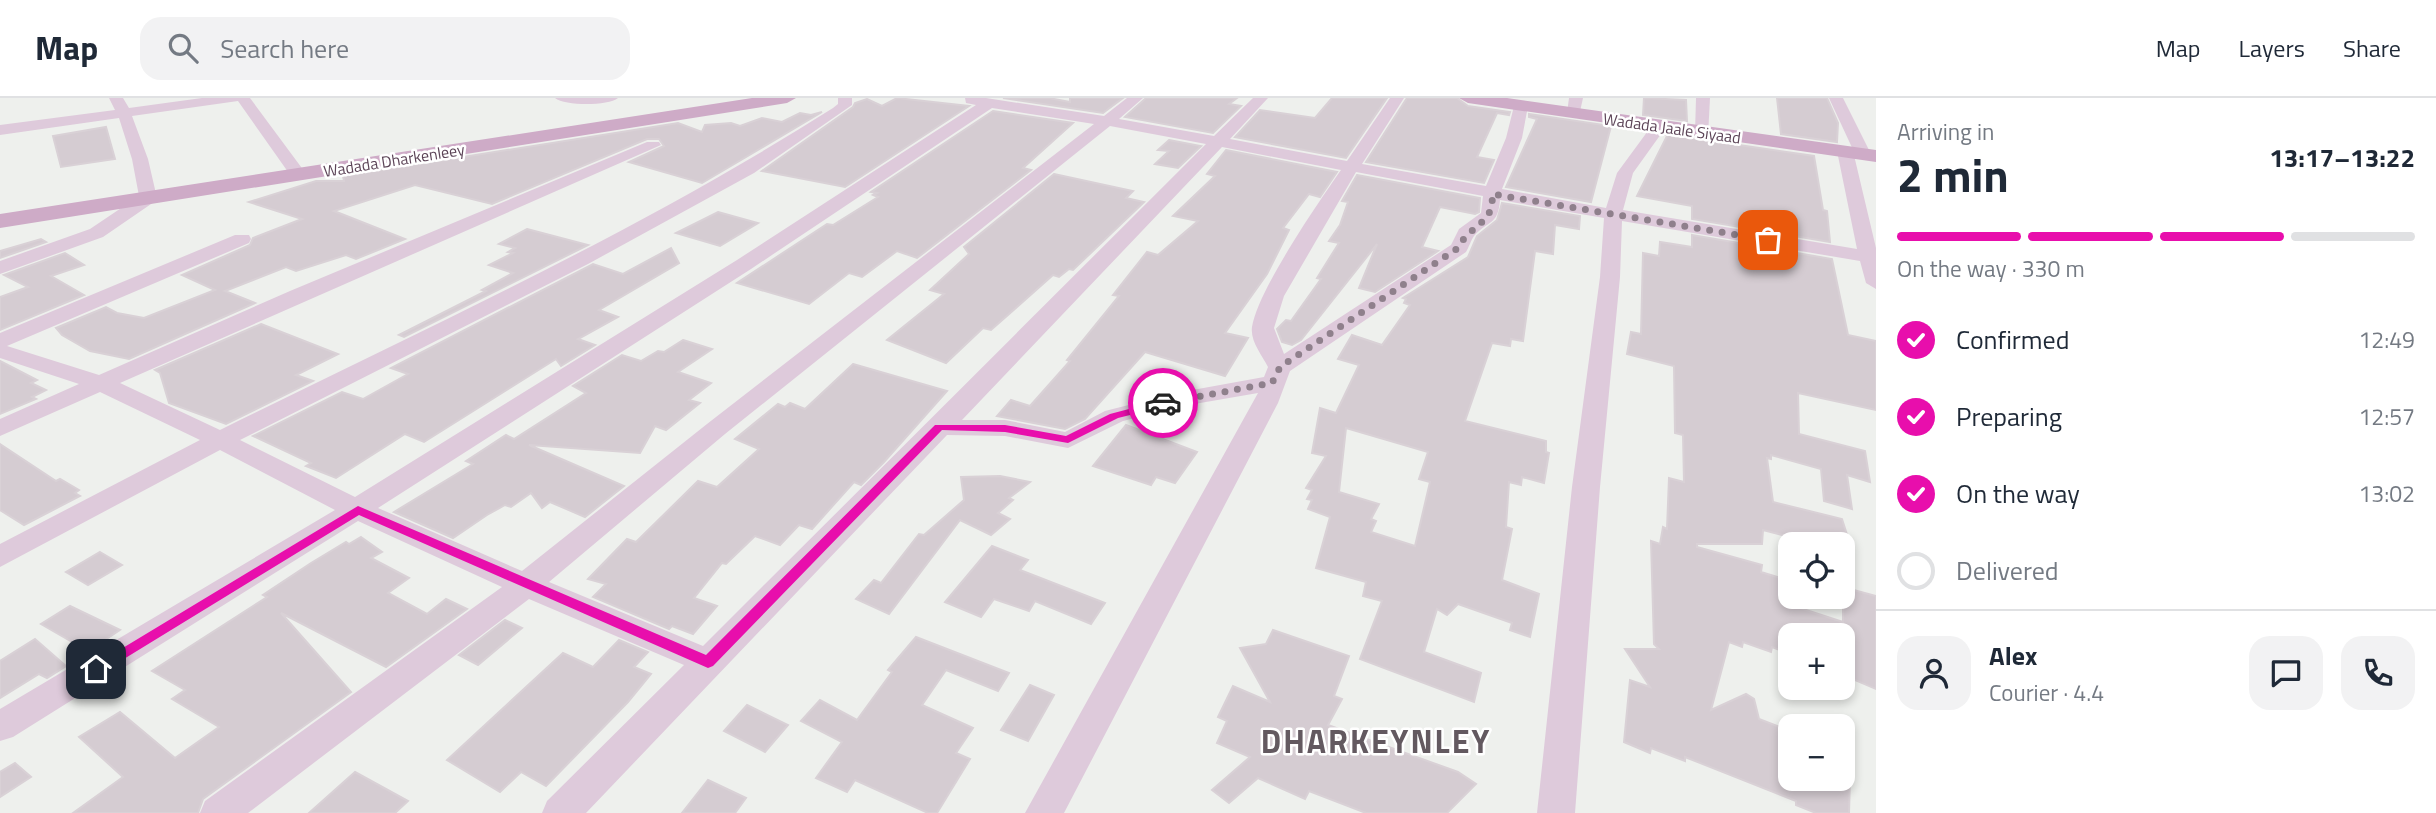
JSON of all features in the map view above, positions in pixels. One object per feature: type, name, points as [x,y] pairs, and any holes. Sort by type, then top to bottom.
[{"type":"main road","name":"Wadada Dharkenleey","points":[[0,220],[787,98]]},
{"type":"main road","name":"Wadada Jaale Siyaad","points":[[1468,98],[1521,106],[1575,106],[1658,127],[1861,154]]},
{"type":"street","points":[[0,268],[89,238],[112,226],[148,198],[144,170],[125,113],[116,98]]},
{"type":"street","points":[[0,130],[233,98]]},
{"type":"street","points":[[243,98],[299,175]]},
{"type":"street","points":[[562,98],[611,98]]},
{"type":"street","points":[[0,557],[221,439],[617,240],[778,150],[838,111],[845,105],[845,98]]},
{"type":"street","points":[[219,813],[527,584],[716,429],[1136,98]]},
{"type":"street","points":[[561,813],[1261,98]]},
{"type":"street","points":[[1044,813],[1266,403],[1276,375],[1263,328],[1267,312],[1322,211],[1397,98]]},
{"type":"street","points":[[1703,98],[1703,133]]},
{"type":"street","points":[[1836,98],[1861,154],[1876,283]]},
{"type":"street","points":[[0,727],[358,510],[857,192],[976,101],[1106,121],[1492,194],[1871,257]]},
{"type":"street","points":[[939,427],[1005,428],[1068,440],[1114,416],[1276,375],[1458,248],[1466,233],[1484,221],[1490,214],[1492,194],[1514,138],[1521,106]]},
{"type":"street","points":[[1556,813],[1585,500],[1610,277],[1613,213],[1625,173],[1658,127]]},
{"type":"street","points":[[0,428],[97,383],[653,145]]},
{"type":"street","points":[[0,341],[58,319],[242,239]]},
{"type":"street","points":[[0,351],[35,359],[97,383],[221,439],[358,510],[708,662]]},
{"type":"building","points":[[897,98],[969,106],[845,187],[762,171],[855,103],[867,99],[882,106]]},
{"type":"building","points":[[1003,98],[1049,98],[1070,102],[1070,98],[1123,98],[1103,113]]},
{"type":"building","points":[[1146,98],[1237,98],[1229,104],[1241,106],[1213,133],[1125,117]]},
{"type":"building","points":[[1332,98],[1387,98],[1346,158],[1235,137],[1260,110],[1315,118]]},
{"type":"building","points":[[1407,98],[1457,98],[1468,106],[1510,112],[1509,115],[1497,113],[1477,157],[1494,160],[1484,183],[1366,162]]},
{"type":"building","points":[[1644,98],[1686,100],[1687,121],[1643,115]]},
{"type":"building","points":[[1777,98],[1827,98],[1838,123],[1837,142],[1781,134]]},
{"type":"building","points":[[993,111],[1073,123],[1023,168],[1031,170],[917,258],[897,251],[862,277],[849,273],[809,304],[737,283],[827,224],[833,225],[878,197],[873,195],[877,193],[871,192]]},
{"type":"building","points":[[822,112],[702,183],[629,162],[664,146],[659,139],[647,139],[492,204],[415,185],[334,211],[405,239],[356,259],[346,255],[296,271],[286,267],[225,291],[255,303],[129,359],[90,351],[62,335],[56,328],[106,307],[117,313],[144,318],[215,290],[182,275],[250,245],[253,238],[302,219],[249,202],[316,181],[344,181],[343,176],[678,123],[702,132],[705,125],[731,123],[740,126],[762,118],[782,122],[800,113],[811,115]]},
{"type":"building","points":[[1529,114],[1611,126],[1591,202],[1506,187],[1537,119],[1529,117]]},
{"type":"building","points":[[106,127],[115,159],[61,167],[53,136]]},
{"type":"building","points":[[1664,134],[1814,156],[1823,210],[1827,211],[1830,242],[1692,219],[1692,206],[1637,196],[1667,136]]},
{"type":"building","points":[[1169,140],[1201,146],[1178,168],[1155,164],[1169,151],[1158,150]]},
{"type":"building","points":[[1226,150],[1337,172],[1320,197],[1309,194],[1283,228],[1289,230],[1267,274],[1225,333],[1248,338],[1225,376],[1145,352],[1085,419],[1065,429],[997,416],[1011,400],[1030,406],[1070,361],[1067,360],[1119,296],[1113,295],[1147,252],[1158,255],[1198,221],[1173,216],[1215,176],[1207,174]]},
{"type":"building","points":[[1054,174],[1133,191],[1126,198],[1144,202],[1073,270],[1069,269],[1059,277],[1053,275],[991,330],[983,328],[946,363],[887,340],[944,294],[930,290],[969,254],[964,247]]},
{"type":"building","points":[[1357,175],[1480,198],[1479,212],[1475,214],[1440,207],[1422,247],[1438,251],[1375,292],[1359,288],[1377,244],[1301,340],[1292,345],[1282,342],[1277,329],[1286,320],[1291,321],[1321,279],[1317,278],[1339,243],[1329,241],[1340,225],[1348,202],[1342,201]]},
{"type":"building","points":[[1502,203],[1580,216],[1579,229],[1555,225],[1553,254],[1535,251],[1523,341],[1511,339],[1510,346],[1492,343],[1465,421],[1546,441],[1546,452],[1549,453],[1544,483],[1522,477],[1521,485],[1509,482],[1506,527],[1512,529],[1502,580],[1539,594],[1530,637],[1510,630],[1512,623],[1458,604],[1447,615],[1437,609],[1424,652],[1481,673],[1474,702],[1360,659],[1382,601],[1363,596],[1366,582],[1316,568],[1330,517],[1308,509],[1312,500],[1307,499],[1312,490],[1306,488],[1326,456],[1312,453],[1320,408],[1336,413],[1359,365],[1338,359],[1352,335],[1382,345],[1410,305],[1404,303],[1406,299],[1403,298],[1468,257],[1477,236],[1497,220]],"holes":[[[1346,428],[1428,452],[1419,479],[1430,482],[1415,546],[1371,532],[1376,521],[1371,519],[1379,504],[1339,492]]]},
{"type":"building","points":[[718,212],[758,223],[720,246],[676,233]]},
{"type":"building","points":[[527,229],[588,245],[404,337],[399,335],[486,291],[482,290],[513,273],[489,265],[513,253],[508,252],[515,248],[499,244]]},
{"type":"building","points":[[1692,235],[1832,259],[1848,335],[1876,341],[1876,410],[1798,393],[1799,434],[1865,451],[1870,482],[1847,475],[1852,509],[1824,501],[1821,469],[1771,455],[1771,459],[1767,458],[1773,502],[1842,519],[1846,532],[1778,534],[1763,530],[1762,544],[1697,544],[1697,547],[1762,565],[1761,572],[1778,577],[1778,609],[1803,609],[1843,622],[1843,609],[1855,609],[1855,590],[1876,596],[1876,689],[1855,680],[1855,623],[1778,623],[1778,649],[1772,647],[1771,652],[1743,642],[1742,647],[1729,642],[1711,710],[1746,694],[1754,699],[1759,719],[1778,726],[1778,791],[1850,791],[1849,813],[1816,813],[1796,805],[1796,801],[1685,757],[1685,761],[1651,748],[1650,753],[1624,742],[1630,680],[1650,687],[1625,649],[1659,649],[1654,644],[1651,541],[1660,544],[1663,527],[1667,529],[1669,478],[1684,482],[1683,435],[1675,433],[1674,366],[1627,354],[1631,332],[1641,334],[1643,253],[1659,256],[1660,242],[1692,247]]},
{"type":"building","points":[[41,239],[46,242],[0,258],[0,251]]},
{"type":"building","points":[[671,248],[679,263],[599,310],[618,317],[578,339],[595,345],[561,366],[556,359],[424,442],[405,434],[336,478],[306,466],[311,463],[253,436],[342,392],[363,399],[408,374],[391,368],[593,264],[623,274]]},
{"type":"building","points":[[65,253],[84,265],[51,276],[84,295],[0,330],[0,297],[28,287],[4,275]]},
{"type":"building","points":[[261,324],[338,354],[296,375],[313,381],[226,424],[169,403],[160,373],[155,370]]},
{"type":"building","points":[[683,340],[712,349],[678,372],[711,383],[689,400],[700,403],[666,430],[655,426],[640,453],[529,445],[624,486],[585,517],[550,502],[542,508],[531,493],[511,507],[505,505],[487,515],[453,538],[394,512],[473,464],[466,461],[506,435],[514,439],[586,393],[573,386],[622,355],[641,361],[658,351],[664,352]]},
{"type":"building","points":[[0,361],[37,380],[31,383],[46,390],[32,397],[36,399],[0,414]]},
{"type":"building","points":[[853,364],[947,391],[884,462],[861,485],[854,482],[812,529],[799,525],[780,545],[755,536],[726,564],[722,563],[694,598],[717,606],[693,634],[672,626],[669,629],[593,597],[606,584],[588,579],[627,539],[636,542],[698,481],[717,487],[759,449],[735,439],[778,404],[785,407],[790,403],[805,409]]},
{"type":"building","points":[[1126,425],[1197,452],[1175,483],[1156,477],[1151,485],[1093,466]]},
{"type":"building","points":[[0,444],[56,481],[60,479],[79,490],[75,493],[80,496],[24,525],[0,510]]},
{"type":"building","points":[[1000,476],[1030,482],[1009,498],[1013,500],[998,513],[1010,519],[991,535],[960,520],[889,614],[856,599],[874,580],[881,583],[919,534],[924,535],[964,500],[961,477]]},
{"type":"building","points":[[361,537],[382,552],[371,558],[409,578],[388,593],[427,614],[446,599],[467,609],[386,667],[281,613],[351,692],[203,799],[198,813],[73,813],[123,777],[79,737],[120,712],[175,758],[219,727],[172,699],[185,690],[152,671],[267,597],[263,595],[311,563],[346,542],[349,544]]},
{"type":"building","points":[[992,546],[1028,560],[1020,570],[1105,603],[1091,624],[1035,601],[1029,611],[994,599],[981,617],[945,602]]},
{"type":"building","points":[[100,552],[122,565],[88,585],[66,572]]},
{"type":"building","points":[[70,606],[120,630],[88,651],[41,624]]},
{"type":"building","points":[[505,620],[522,628],[478,665],[459,655]]},
{"type":"building","points":[[1273,630],[1349,656],[1334,696],[1342,699],[1328,725],[1458,772],[1476,784],[1447,813],[1366,813],[1309,791],[1305,799],[1258,778],[1229,803],[1212,790],[1250,757],[1217,743],[1227,721],[1218,717],[1233,686],[1270,702],[1240,648],[1266,644]]},
{"type":"building","points":[[916,637],[1009,673],[998,691],[946,670],[922,705],[973,728],[956,753],[970,759],[937,813],[928,813],[855,780],[847,792],[816,778],[842,742],[801,721],[820,700],[857,720],[892,672],[888,670]]},
{"type":"building","points":[[35,639],[66,666],[47,678],[39,674],[0,698],[0,661]]},
{"type":"building","points":[[619,640],[648,652],[634,667],[651,674],[628,702],[546,786],[521,772],[500,792],[447,760],[563,653],[593,667]]},
{"type":"building","points":[[1030,685],[1054,695],[1028,741],[1001,730]]},
{"type":"building","points":[[747,705],[788,725],[765,752],[724,731]]},
{"type":"building","points":[[15,763],[31,777],[0,797],[0,772]]},
{"type":"building","points":[[355,772],[408,801],[395,813],[309,813]]},
{"type":"building","points":[[708,780],[746,798],[735,813],[682,813]]},
{"type":"way so far","points":[[1163,403],[1272,383],[1280,367],[1401,289],[1458,248],[1466,233],[1490,214],[1492,194],[1768,240]]},
{"type":"district","name":"DHARKEYNLEY","points":[[1376,741]]},
{"type":"route","points":[[96,669],[358,510],[708,662],[939,427],[1005,428],[1068,440],[1114,416],[1163,403]]}]
